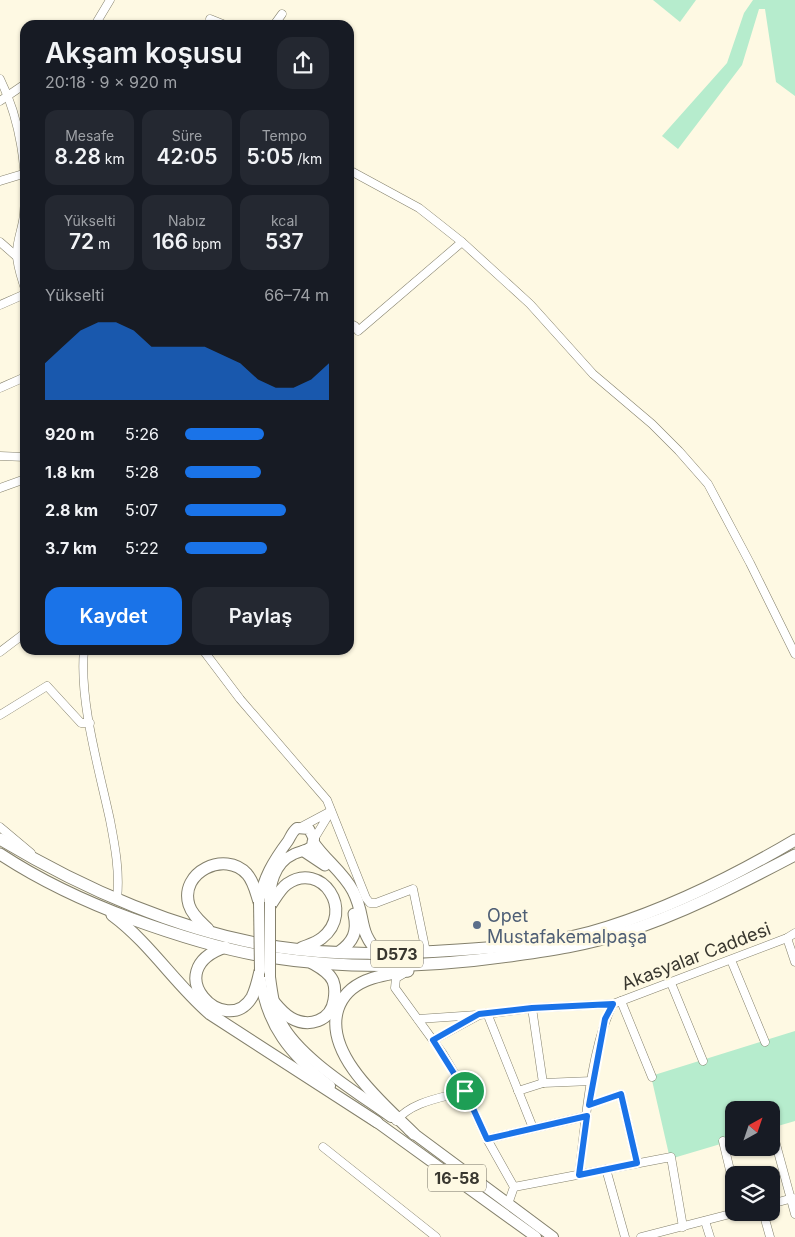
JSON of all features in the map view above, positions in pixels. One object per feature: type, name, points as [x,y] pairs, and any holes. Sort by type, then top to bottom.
[{"type":"highway","name":"D573","points":[[0,839],[40,862],[117,899],[209,930],[278,947],[381,955],[524,946],[608,928],[676,902],[738,873],[795,840]]},
{"type":"highway","points":[[314,841],[340,871],[354,893],[364,934],[369,943],[381,955]]},
{"type":"highway","points":[[303,851],[318,859],[337,877],[352,904],[356,933],[352,941],[339,952]]},
{"type":"highway","name":"D573","points":[[0,854],[85,901],[171,933],[267,957],[310,962],[395,965],[470,962],[574,946],[619,935],[718,894],[795,855]]},
{"type":"highway","points":[[209,930],[196,917],[189,906],[187,895],[189,886],[199,871],[216,865],[236,866],[246,873],[253,882],[265,904],[285,886],[303,878],[322,883],[330,890],[336,900],[337,911],[334,922],[321,940],[300,949]]},
{"type":"highway","points":[[101,907],[124,924],[142,941],[189,996],[210,1014],[377,1122]]},
{"type":"highway","points":[[225,947],[211,952],[202,959],[197,970],[197,990],[201,997],[213,1007],[224,1011],[245,1005],[252,997],[260,971]]},
{"type":"highway","points":[[274,1002],[284,1013],[303,1022],[322,1019],[329,1013],[334,998],[333,981],[321,968],[310,962]]},
{"type":"highway","points":[[414,1134],[376,1096],[350,1064],[340,1047],[336,1026],[339,1007],[351,990],[371,978],[470,962]]},
{"type":"main road","points":[[377,1122],[311,1072],[284,1042],[266,1006],[260,971],[265,904],[272,880],[278,868],[289,856],[309,849],[314,841],[311,832],[301,827],[294,831],[267,872],[262,884],[265,904],[270,977],[274,1002],[280,1021],[290,1037],[309,1056],[398,1120]]},
{"type":"main road","points":[[290,838],[292,846],[303,851]]},
{"type":"main road","name":"16-58","points":[[377,1122],[533,1233],[553,1237]]},
{"type":"main road","name":"16-58","points":[[414,1134],[508,1204],[533,1233]]},
{"type":"street","points":[[98,20],[110,0]]},
{"type":"street","points":[[278,20],[282,14]]},
{"type":"street","points":[[0,79],[9,97],[17,126],[20,150]]},
{"type":"street","points":[[0,101],[9,97],[20,88]]},
{"type":"street","points":[[354,173],[419,208],[462,242],[530,304],[593,374],[652,424],[708,484],[795,654]]},
{"type":"street","points":[[0,182],[20,175]]},
{"type":"street","points":[[20,235],[16,256],[20,271]]},
{"type":"street","points":[[0,242],[16,256]]},
{"type":"street","points":[[354,326],[358,331],[462,242]]},
{"type":"street","points":[[0,305],[20,296]]},
{"type":"street","points":[[0,388],[20,378]]},
{"type":"street","points":[[0,456],[20,457]]},
{"type":"street","points":[[0,488],[20,482]]},
{"type":"street","points":[[0,652],[20,637]]},
{"type":"street","points":[[84,655],[82,670],[90,723],[115,845],[119,882],[117,899]]},
{"type":"street","points":[[207,655],[240,699],[327,800],[366,898],[370,903],[376,903],[412,888],[426,952]]},
{"type":"street","points":[[0,715],[47,686],[81,723],[90,723]]},
{"type":"street","points":[[301,827],[331,811]]},
{"type":"street","points":[[314,841],[331,811]]},
{"type":"street","points":[[0,827],[40,862]]},
{"type":"street","name":"Akasyalar Caddesi","points":[[433,1040],[483,1014],[532,1008],[613,1004],[731,960],[795,933]]},
{"type":"street","points":[[787,938],[795,962]]},
{"type":"street","points":[[731,960],[765,1042]]},
{"type":"street","points":[[406,972],[396,978],[395,988],[433,1040],[465,1091],[487,1139],[514,1188],[508,1204]]},
{"type":"street","points":[[670,983],[703,1061]]},
{"type":"street","points":[[621,1001],[652,1077]]},
{"type":"street","points":[[579,1175],[592,1081],[605,1019],[613,1004]]},
{"type":"street","points":[[532,1008],[543,1083]]},
{"type":"street","points":[[418,1019],[483,1014],[533,1128]]},
{"type":"street","points":[[518,1091],[543,1083],[592,1081]]},
{"type":"street","points":[[398,1120],[417,1105],[465,1091]]},
{"type":"street","points":[[589,1105],[621,1094],[637,1163]]},
{"type":"street","points":[[487,1139],[587,1116]]},
{"type":"street","points":[[723,1141],[729,1166]]},
{"type":"street","points":[[323,1147],[436,1237]]},
{"type":"street","points":[[780,1155],[793,1198],[795,1214]]},
{"type":"street","points":[[514,1188],[671,1157],[683,1227]]},
{"type":"street","points":[[606,1169],[625,1237]]},
{"type":"street","points":[[780,1202],[793,1198]]},
{"type":"street","points":[[641,1237],[725,1216]]},
{"type":"street","points":[[705,1221],[710,1237]]},
{"type":"street","points":[[766,1221],[770,1237]]},
{"type":"green space","points":[[653,0],[696,0],[680,22]]},
{"type":"green space","points":[[753,0],[795,0],[795,96],[776,82],[765,9],[759,9],[742,65],[678,149],[662,136],[727,63],[744,13]]},
{"type":"green space","points":[[795,1031],[795,1121],[780,1125],[780,1101],[725,1101],[725,1143],[670,1159],[651,1076]]},
{"type":"place","name":"Opet Mustafakemalpaşa","points":[[477,925]]},
{"type":"route","points":[[613,1004],[605,1019],[589,1105],[621,1094],[637,1163],[579,1175],[587,1116],[487,1139],[465,1091],[433,1040],[479,1014],[532,1008],[613,1004]]}]
